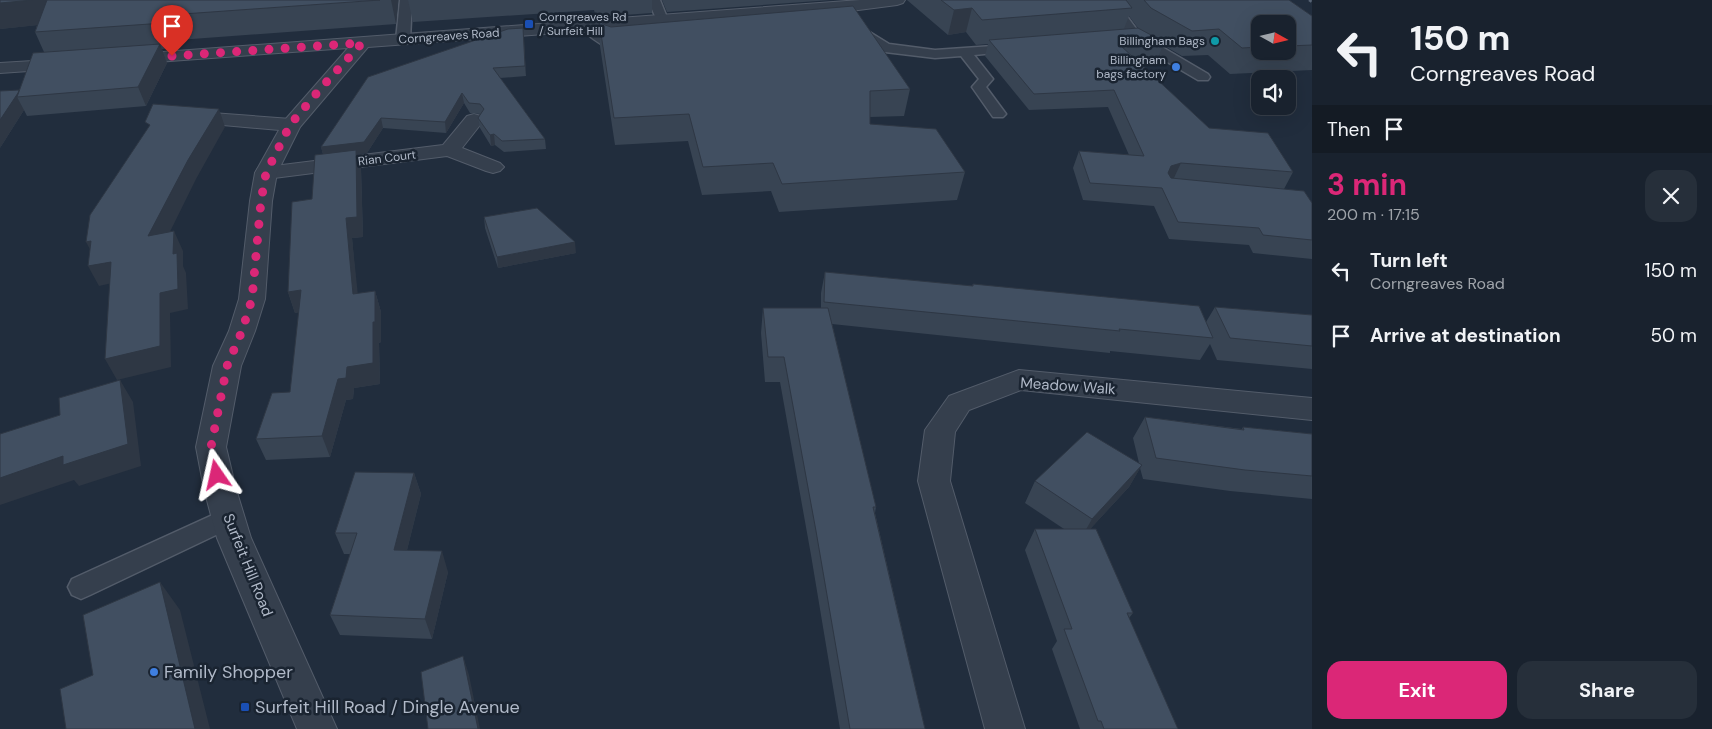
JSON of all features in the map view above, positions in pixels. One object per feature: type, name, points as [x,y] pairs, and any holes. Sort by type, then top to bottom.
[{"type":"street","name":"Corngreaves Road","points":[[108,61],[843,7],[897,0]]},
{"type":"street","name":"Surfeit Hill Road","points":[[317,729],[234,538],[220,489],[211,447],[227,366],[242,331],[252,299],[261,201],[266,173],[290,125],[362,43]]},
{"type":"street","points":[[0,68],[78,63]]},
{"type":"street","points":[[167,116],[290,125]]},
{"type":"street","points":[[449,150],[474,120]]},
{"type":"street","name":"Rian Court","points":[[266,173],[449,150],[493,167]]},
{"type":"street","name":"Meadow Walk","points":[[1005,729],[934,481],[940,430],[959,403],[1019,380],[1312,408]]},
{"type":"lane","points":[[403,40],[406,0]]},
{"type":"lane","points":[[654,0],[662,20]]},
{"type":"lane","points":[[1109,0],[1135,37],[1202,77]]},
{"type":"lane","points":[[843,7],[848,26],[885,48],[935,54],[1031,46]]},
{"type":"lane","points":[[585,26],[612,46],[642,44]]},
{"type":"lane","points":[[1116,39],[1135,37]]},
{"type":"lane","points":[[965,52],[986,79],[979,87],[998,114]]},
{"type":"lane","points":[[81,587],[228,518]]},
{"type":"building","points":[[0,0],[33,0],[0,3]]},
{"type":"building","points":[[47,0],[380,0],[169,15],[164,23],[35,32]]},
{"type":"building","points":[[941,0],[1126,0],[1132,8],[982,20],[972,8],[954,10]]},
{"type":"building","points":[[1144,0],[1289,0],[1312,16],[1312,45],[1296,46],[1296,15],[1251,15],[1251,48],[1242,48],[1219,29],[1192,31],[1151,8]]},
{"type":"building","points":[[853,6],[910,89],[870,91],[870,124],[936,129],[965,172],[782,184],[773,163],[703,167],[689,114],[614,118],[599,21],[611,27]]},
{"type":"building","points":[[523,28],[525,66],[493,68],[545,139],[502,141],[494,134],[490,135],[478,118],[484,109],[480,104],[469,103],[462,93],[445,122],[381,118],[364,142],[321,147],[368,77],[508,29]]},
{"type":"building","points":[[1138,28],[1164,42],[1120,45],[1209,128],[1268,133],[1293,172],[1181,163],[1171,166],[1168,173],[1171,178],[1304,191],[1312,203],[1312,240],[1263,235],[1259,228],[1178,222],[1162,188],[1090,183],[1079,151],[1144,156],[1114,90],[1034,94],[989,40]]},
{"type":"building","points":[[160,44],[138,87],[17,97],[33,53]]},
{"type":"building","points":[[19,90],[18,93],[0,120],[0,91]]},
{"type":"building","points":[[153,104],[219,109],[188,160],[148,236],[174,231],[173,254],[177,253],[178,289],[160,293],[160,346],[105,359],[111,262],[88,266],[91,241],[86,242],[90,215],[150,125],[145,122]]},
{"type":"building","points":[[356,150],[357,217],[346,218],[353,294],[375,291],[373,363],[347,367],[346,378],[338,379],[322,436],[256,439],[272,393],[290,392],[301,290],[288,292],[292,202],[312,199],[315,155]]},
{"type":"building","points":[[537,208],[575,242],[497,257],[484,217]]},
{"type":"building","points":[[825,272],[1199,306],[1213,338],[1119,329],[1120,331],[824,302]]},
{"type":"building","points":[[1215,307],[1312,315],[1312,346],[1230,338]]},
{"type":"building","points":[[763,308],[828,308],[876,507],[873,507],[925,729],[850,729],[784,357],[768,357]]},
{"type":"building","points":[[120,380],[128,444],[63,465],[63,456],[0,478],[0,434],[60,415],[59,398]]},
{"type":"building","points":[[1145,417],[1244,430],[1243,427],[1312,434],[1312,476],[1245,470],[1156,458]]},
{"type":"building","points":[[1087,432],[1142,465],[1092,519],[1035,481]]},
{"type":"building","points":[[355,472],[414,473],[394,550],[442,551],[425,619],[330,615],[357,533],[335,533]]},
{"type":"building","points":[[1035,529],[1096,529],[1133,613],[1127,613],[1178,729],[1104,729],[1101,721],[1098,721],[1064,629],[1072,629]]},
{"type":"building","points":[[160,582],[195,729],[66,729],[60,689],[93,675],[83,615]]},
{"type":"building","points":[[463,656],[478,729],[428,729],[421,672]]},
{"type":"place","name":"Corngreaves Rd / Surfeit Hill","points":[[529,24]]},
{"type":"place","name":"Billingham Bags","points":[[1215,41]]},
{"type":"place","name":"Billingham bags factory","points":[[1176,67]]},
{"type":"place","name":"Family Shopper","points":[[154,672]]},
{"type":"place","name":"Surfeit Hill Road / Dingle Avenue","points":[[245,707]]},
{"type":"route","points":[[172,56],[362,43],[290,125],[266,173],[261,201],[252,299],[242,331],[227,366],[211,447],[217,475]]}]
